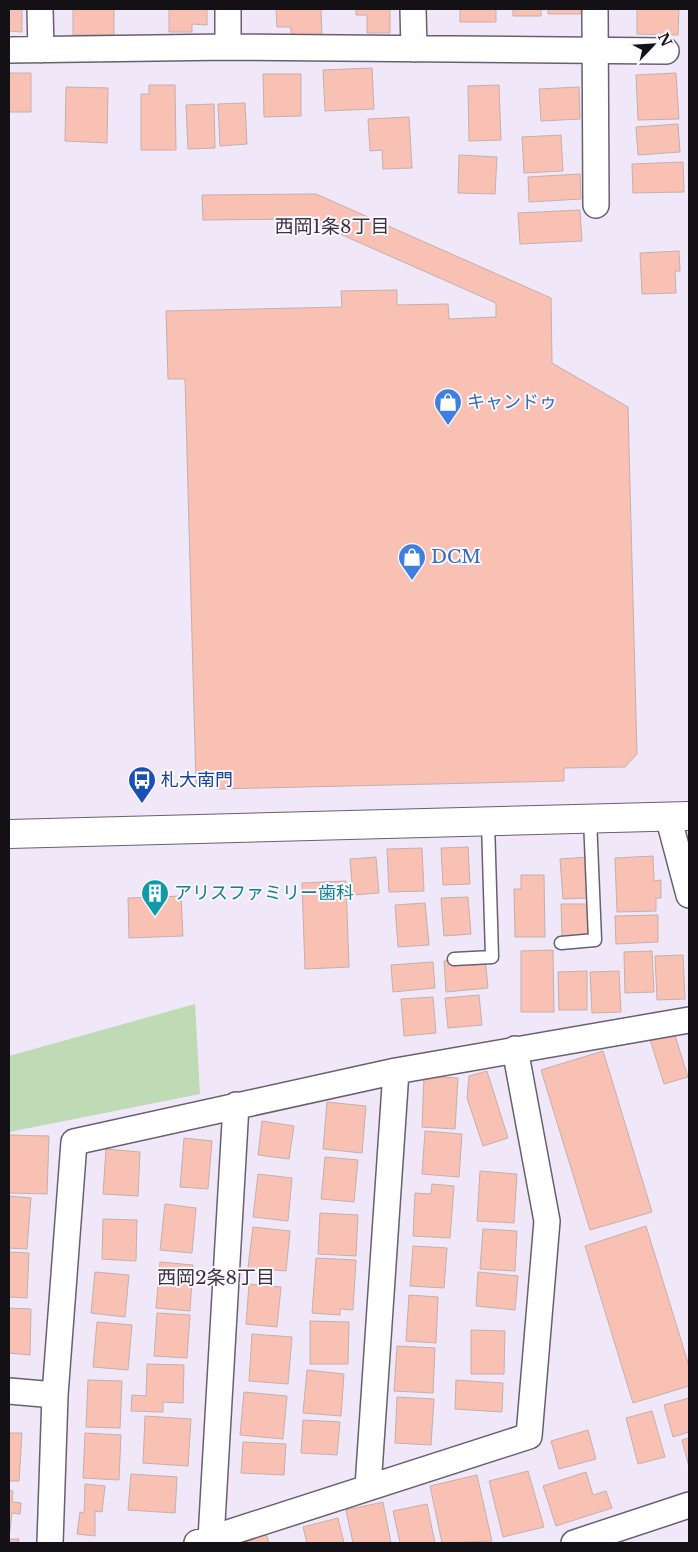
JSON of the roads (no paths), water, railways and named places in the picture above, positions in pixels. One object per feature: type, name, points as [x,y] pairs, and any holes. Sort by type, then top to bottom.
[{"type":"street","points":[[40,9],[41,50]]},
{"type":"street","points":[[228,9],[228,47]]},
{"type":"street","points":[[413,9],[414,49]]},
{"type":"street","points":[[595,9],[596,205]]},
{"type":"street","points":[[9,50],[228,47],[666,51]]},
{"type":"street","points":[[9,834],[678,816],[689,895]]},
{"type":"street","points":[[50,1543],[55,1395],[74,1142],[396,1071],[689,1020]]},
{"type":"street","points":[[236,1105],[204,1541],[530,1436],[547,1221],[515,1049]]},
{"type":"street","points":[[368,1487],[396,1071]]},
{"type":"street","points":[[9,1391],[55,1395]]},
{"type":"street","points":[[574,1543],[689,1505]]},
{"type":"lane","points":[[561,943],[595,940],[590,818]]},
{"type":"lane","points":[[454,959],[492,957],[488,822]]},
{"type":"place","name":"キャンドゥ","points":[[448,426]]},
{"type":"place","name":"DCM","points":[[412,581]]},
{"type":"place","name":"札大南門","points":[[142,804]]},
{"type":"place","name":"アリスファミリー歯科","points":[[155,917]]},
{"type":"district","name":"西岡1条8丁目","points":[[332,226]]},
{"type":"district","name":"西岡2条8丁目","points":[[216,1277]]}]
